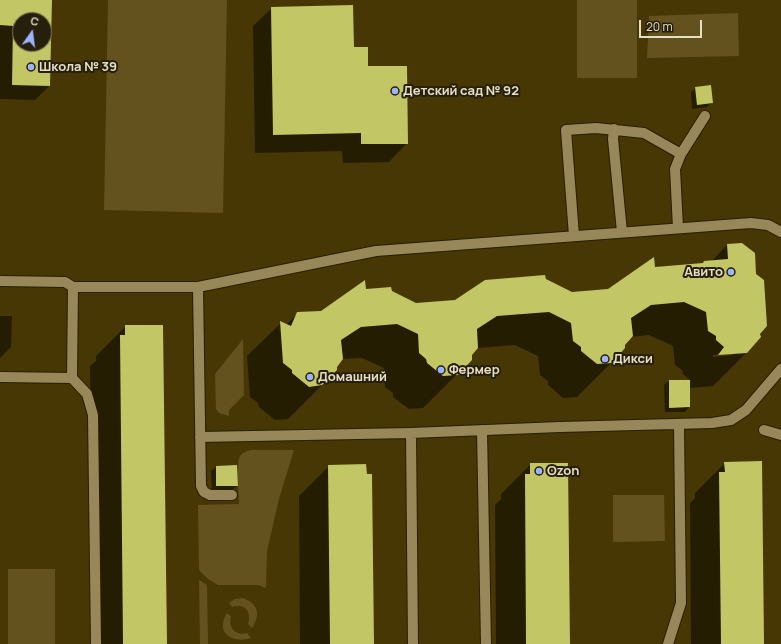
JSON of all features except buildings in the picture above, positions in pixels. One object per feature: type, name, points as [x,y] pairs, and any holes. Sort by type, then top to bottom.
[{"type":"lane","points":[[678,228],[675,169],[680,154],[705,116]]},
{"type":"lane","points":[[574,236],[566,130],[596,128],[644,133],[680,154]]},
{"type":"lane","points":[[614,129],[613,139],[622,232]]},
{"type":"lane","points":[[0,281],[65,282],[73,287],[198,287],[376,251],[751,223],[768,225],[781,232]]},
{"type":"lane","points":[[73,287],[72,378],[87,394],[93,415],[96,644]]},
{"type":"lane","points":[[198,287],[201,486],[204,492],[210,495],[232,495]]},
{"type":"lane","points":[[200,437],[411,433],[560,427],[712,424],[731,420],[746,410],[781,368]]},
{"type":"lane","points":[[0,377],[72,378]]},
{"type":"lane","points":[[668,644],[681,603],[679,425]]},
{"type":"lane","points":[[482,430],[486,644]]},
{"type":"lane","points":[[764,430],[781,435]]},
{"type":"lane","points":[[411,433],[413,644]]},
{"type":"shaded area","points":[[108,0],[227,0],[223,213],[104,210]]},
{"type":"shaded area","points":[[577,0],[637,0],[637,78],[577,78]]},
{"type":"shaded area","points":[[738,13],[739,56],[647,58],[649,16]]},
{"type":"shaded area","points":[[243,339],[244,395],[229,410],[229,416],[219,413],[216,409],[215,374]]},
{"type":"shaded area","points":[[251,450],[294,450],[279,499],[267,551],[266,588],[257,585],[218,585],[208,579],[199,570],[198,505],[239,504],[239,459],[242,454]]},
{"type":"shaded area","points":[[613,495],[664,495],[665,541],[613,542]]},
{"type":"shaded area","points":[[8,569],[55,569],[55,644],[8,644]]},
{"type":"shaded area","points":[[199,580],[207,585],[208,644],[200,644]]},
{"type":"shaded area","points":[[243,598],[255,606],[257,614],[252,628],[248,624],[249,615],[246,609],[241,606],[232,607],[229,603],[235,599]]},
{"type":"shaded area","points":[[227,613],[231,616],[230,620],[233,630],[243,634],[247,633],[251,638],[237,639],[231,638],[227,635],[223,626]]},
{"type":"place","name":"Школа № 39","points":[[31,67]]},
{"type":"place","name":"Детский сад № 92","points":[[395,91]]},
{"type":"place","name":"Авито","points":[[731,272]]},
{"type":"place","name":"Дикси","points":[[605,359]]},
{"type":"place","name":"Фермер","points":[[441,370]]},
{"type":"place","name":"Домашний","points":[[310,377]]},
{"type":"place","name":"Ozon","points":[[539,471]]}]
